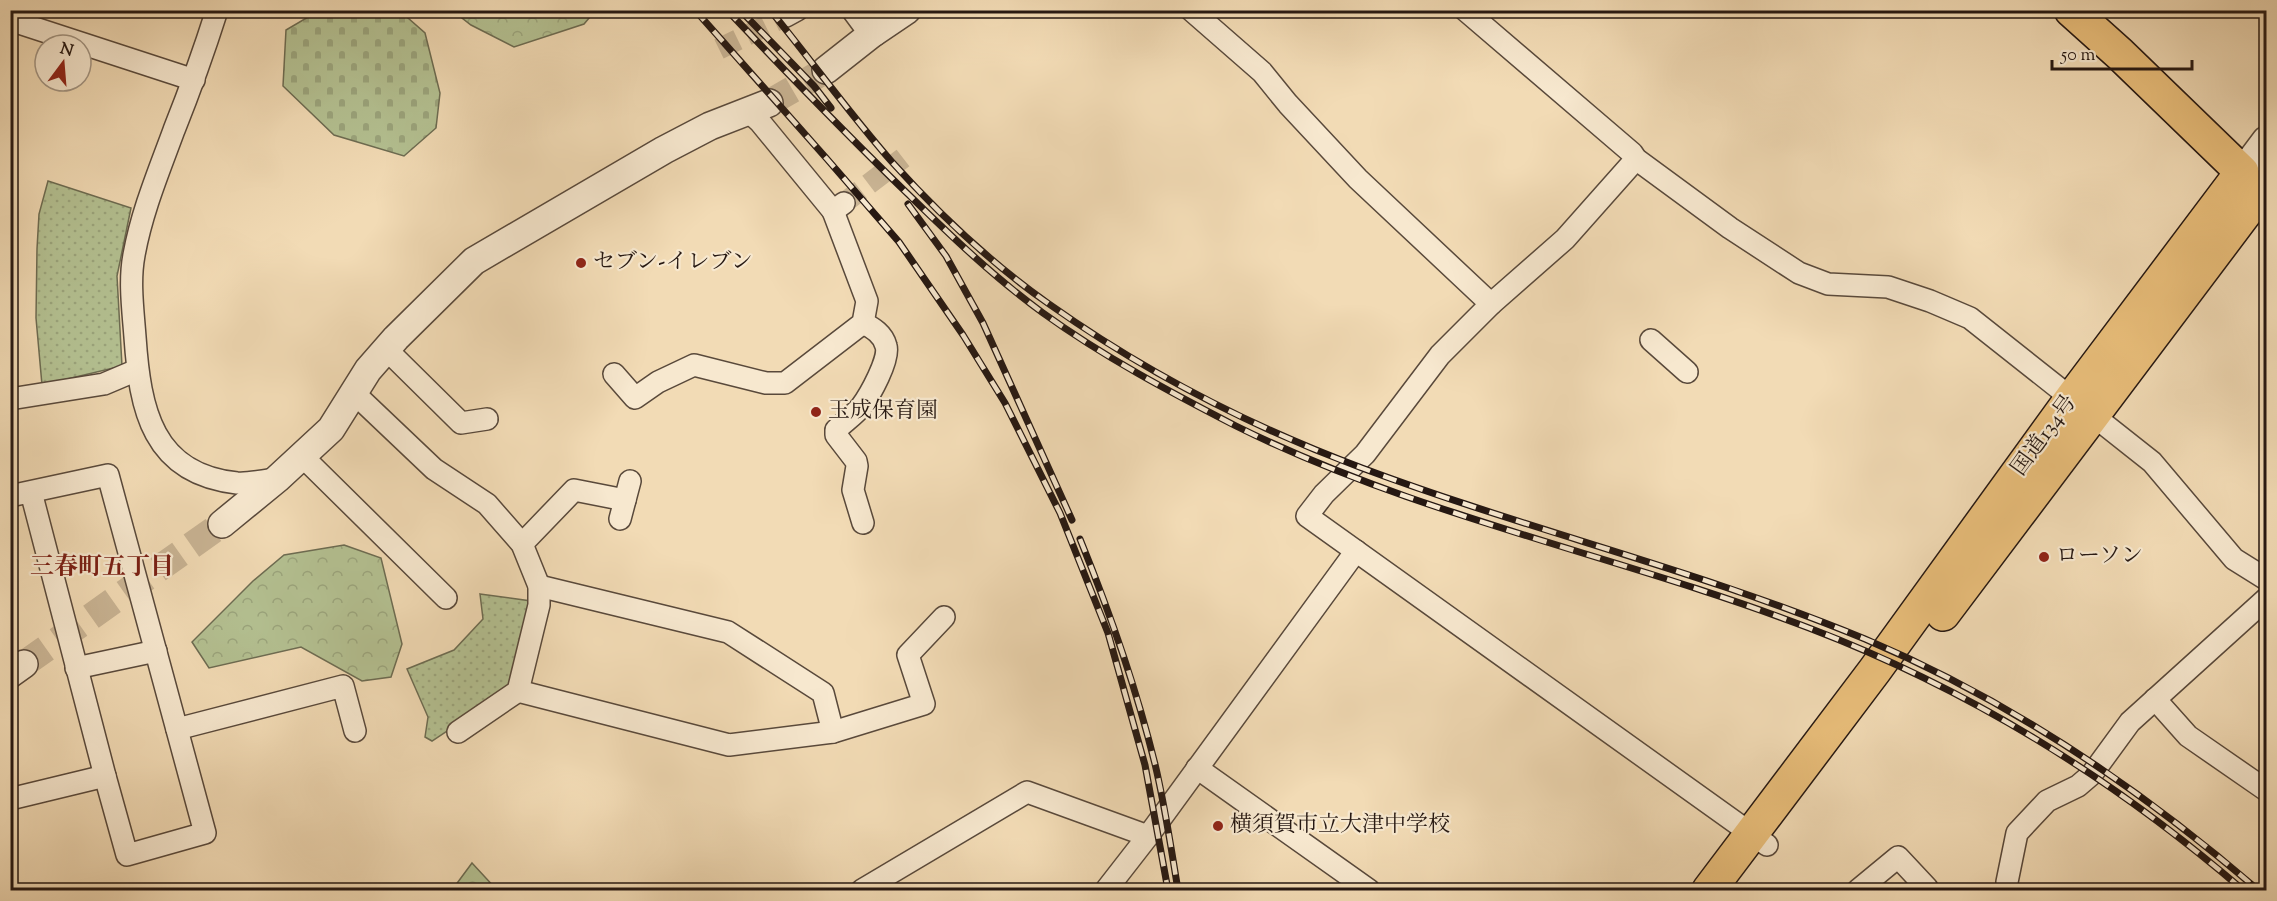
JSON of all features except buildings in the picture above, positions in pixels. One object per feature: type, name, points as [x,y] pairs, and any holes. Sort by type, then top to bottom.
[{"type":"highway","points":[[2071,10],[2120,54],[2259,167]]},
{"type":"highway","points":[[2103,10],[2148,50],[2259,167]]},
{"type":"highway","name":"国道134号","points":[[1709,891],[1759,839],[2259,167]]},
{"type":"highway","name":"国道134号","points":[[1734,891],[1759,839]]},
{"type":"street","points":[[218,10],[194,80],[145,207],[133,257],[132,299],[137,370],[152,429],[175,460],[200,476],[239,483],[277,479]]},
{"type":"street","points":[[856,10],[873,33]]},
{"type":"street","points":[[826,70],[907,10]]},
{"type":"street","points":[[1191,10],[1262,72],[1288,104],[1358,179],[1491,304]]},
{"type":"street","points":[[1465,10],[1632,153],[1636,159],[1730,228],[1799,273],[1828,284],[1888,287],[1970,318],[2152,462],[2234,559],[2266,579]]},
{"type":"street","points":[[10,20],[194,80]]},
{"type":"street","points":[[222,524],[277,479],[331,429],[368,370],[474,261],[664,150],[710,126],[758,107],[760,122],[838,207],[867,301],[863,323],[785,383],[766,383],[694,365],[658,382],[634,398],[614,374]]},
{"type":"street","points":[[1636,159],[1565,239],[1491,304],[1440,355],[1365,454],[1324,494],[1307,516],[1759,839]]},
{"type":"street","points":[[863,323],[880,334],[886,344],[885,363],[861,406],[836,430],[836,435],[856,460],[854,490],[863,523]]},
{"type":"street","points":[[1650,340],[1687,372]]},
{"type":"street","points":[[386,349],[461,423],[487,419]]},
{"type":"street","points":[[10,399],[104,384],[137,370]]},
{"type":"street","points":[[354,393],[434,469],[487,504],[522,544],[539,585],[539,605],[518,691],[458,732]]},
{"type":"street","points":[[302,456],[446,598]]},
{"type":"street","points":[[108,475],[205,833],[127,855],[76,668],[21,494],[108,475]]},
{"type":"street","points":[[522,544],[574,490],[625,500]]},
{"type":"street","points":[[1106,891],[1356,551]]},
{"type":"street","points":[[539,585],[728,632],[823,693],[833,732]]},
{"type":"street","points":[[2008,891],[2007,882],[2017,833],[2047,801],[2079,786],[2092,774],[2130,722],[2266,599]]},
{"type":"street","points":[[518,691],[729,745],[833,732],[924,704],[908,655],[944,617]]},
{"type":"street","points":[[76,668],[156,651]]},
{"type":"street","points":[[177,729],[344,686],[355,731]]},
{"type":"street","points":[[2156,699],[2188,736],[2266,790]]},
{"type":"street","points":[[1197,768],[1369,891]]},
{"type":"street","points":[[10,799],[105,776]]},
{"type":"street","points":[[875,888],[1027,792],[1148,836]]},
{"type":"street","points":[[1858,891],[1898,857],[1927,888],[1927,891]]},
{"type":"green space","points":[[320,10],[400,11],[425,33],[440,93],[436,128],[404,156],[334,135],[283,86],[286,30]]},
{"type":"green space","points":[[595,10],[584,24],[514,47],[471,25],[453,11]]},
{"type":"green space","points":[[48,181],[131,208],[117,276],[122,366],[42,385],[36,318],[37,249],[39,214]]},
{"type":"green space","points":[[344,545],[381,558],[402,644],[391,677],[362,681],[301,647],[209,668],[192,642],[253,581],[284,555]]},
{"type":"green space","points":[[480,594],[531,601],[510,689],[432,741],[425,737],[428,717],[407,669],[454,650],[483,619]]},
{"type":"green space","points":[[472,863],[497,890],[452,890]]},
{"type":"tunnel","points":[[719,49],[786,16]]},
{"type":"tunnel","points":[[769,103],[826,70]]},
{"type":"tunnel","points":[[844,203],[903,158]]},
{"type":"tunnel","points":[[24,664],[222,524]]},
{"type":"railway","points":[[695,10],[899,242],[963,335],[1005,403],[1060,513],[1108,633],[1145,765],[1168,890]]},
{"type":"railway","points":[[727,10],[863,150],[974,257],[1043,313],[1138,373],[1236,426],[1305,458],[1447,510],[1738,602],[1868,652],[1926,679],[1983,708],[2091,774],[2194,849],[2243,890]]},
{"type":"railway","points":[[740,10],[814,86],[831,108]]},
{"type":"railway","points":[[770,10],[892,162],[947,219],[1028,289],[1123,353],[1240,416],[1362,468],[1741,592],[1865,639],[1918,663],[2022,718],[2071,749],[2167,816],[2258,890]]},
{"type":"railway","points":[[908,204],[946,256],[983,323],[1072,520]]},
{"type":"railway","points":[[1080,539],[1122,650],[1148,735],[1162,796],[1178,890]]},
{"type":"place","name":"セブン-イレブン","points":[[581,263]]},
{"type":"place","name":"玉成保育園","points":[[816,412]]},
{"type":"place","name":"ローソン","points":[[2044,557]]},
{"type":"place","name":"横須賀市立大津中学校","points":[[1218,826]]},
{"type":"district","name":"三春町五丁目","points":[[102,568]]}]
